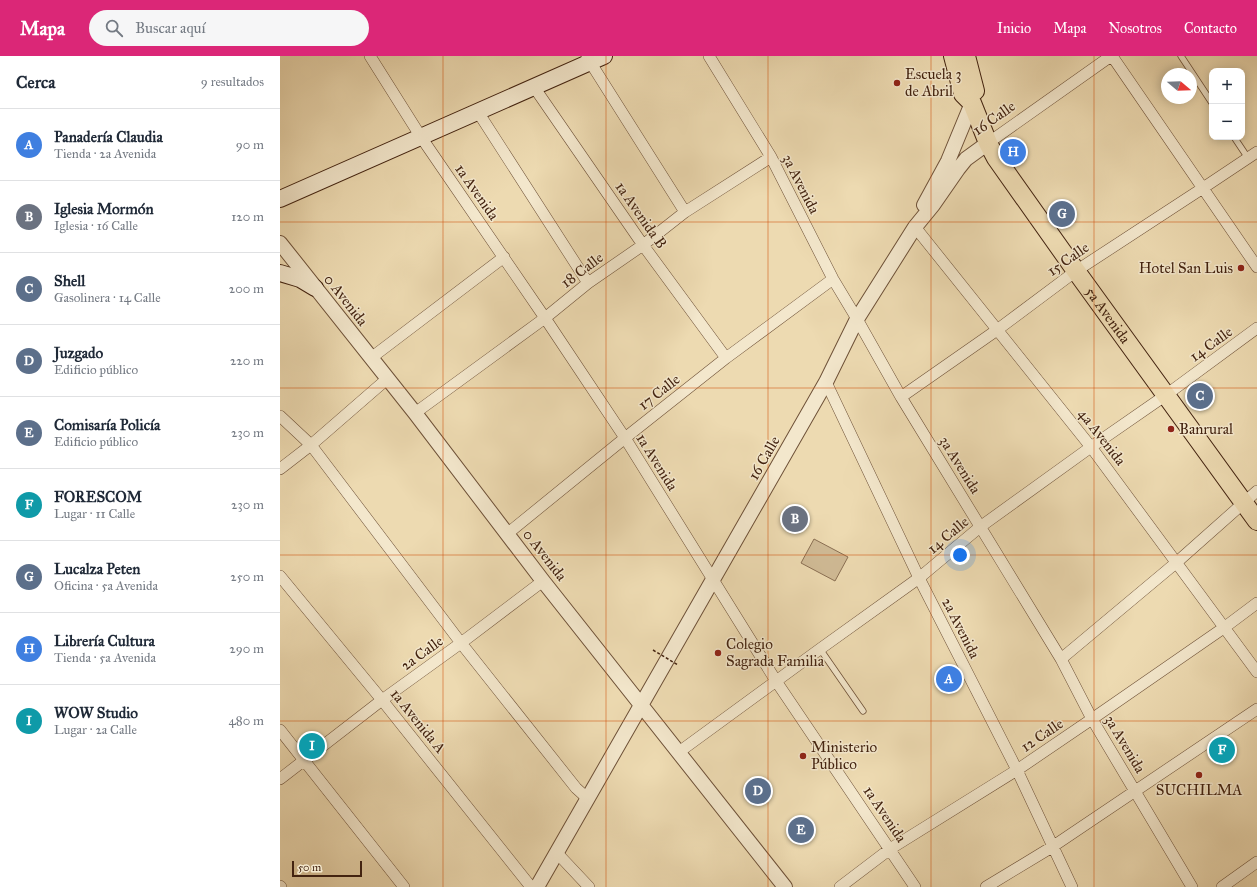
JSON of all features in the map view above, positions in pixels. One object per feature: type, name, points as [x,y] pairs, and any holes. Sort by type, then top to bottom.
[{"type":"main road","name":"5a Avenida","points":[[953,56],[963,94],[972,103],[988,143],[996,158],[1166,395],[1250,497],[1257,520]]},
{"type":"main road","name":"5a Avenida","points":[[966,56],[975,92],[972,103]]},
{"type":"main road","points":[[280,199],[534,87],[594,58]]},
{"type":"main road","points":[[280,273],[300,279],[315,288]]},
{"type":"street","name":"1a Avenida","points":[[370,56],[421,137],[625,438],[776,681],[915,887]]},
{"type":"street","name":"3a Avenida","points":[[709,56],[771,157],[832,279],[857,319],[901,397],[1061,659],[1092,720],[1192,887]]},
{"type":"street","name":"16 Calle","points":[[537,887],[826,382],[857,319],[915,227],[966,159],[1111,56]]},
{"type":"street","points":[[1111,56],[1257,268]]},
{"type":"street","points":[[594,58],[685,212]]},
{"type":"street","name":"1a Avenida B","points":[[534,87],[643,245],[726,358]]},
{"type":"street","name":"16 Calle","points":[[915,227],[925,202],[948,161],[972,103]]},
{"type":"street","points":[[478,112],[588,283]]},
{"type":"street","name":"15 Calle","points":[[901,397],[997,330],[1076,271],[1252,155]]},
{"type":"street","name":"18 Calle","points":[[415,413],[545,318],[588,283],[643,245],[685,212],[771,157]]},
{"type":"street","name":"4a Avenida","points":[[915,227],[1091,447],[1257,672]]},
{"type":"street","name":"0 Avenida","points":[[280,243],[415,413],[543,581],[785,887]]},
{"type":"street","points":[[371,358],[504,258]]},
{"type":"street","name":"17 Calle","points":[[507,534],[726,358],[832,279]]},
{"type":"street","name":"14 Calle","points":[[679,752],[919,578],[980,527],[1166,395],[1257,328]]},
{"type":"street","points":[[280,469],[311,445],[387,379]]},
{"type":"street","name":"2a Avenida","points":[[826,382],[919,578],[1016,770],[1072,887]]},
{"type":"street","points":[[280,416],[311,445],[461,643],[576,788],[587,798]]},
{"type":"street","points":[[1061,659],[1177,562],[1250,497]]},
{"type":"street","name":"1a Avenida A","points":[[280,576],[382,700],[531,887]]},
{"type":"street","name":"2a Calle","points":[[280,778],[382,700],[543,581]]},
{"type":"street","name":"12 Calle","points":[[840,887],[890,849],[1016,770],[1092,720],[1257,603]]},
{"type":"street","points":[[986,887],[1052,846],[1257,709]]},
{"type":"street","points":[[280,730],[404,887]]},
{"type":"street","points":[[557,853],[589,887]]},
{"type":"street","points":[[1222,887],[1257,862]]},
{"type":"lane","points":[[1181,56],[1209,98]]},
{"type":"lane","points":[[1237,140],[1252,155]]},
{"type":"lane","points":[[820,649],[863,710]]},
{"type":"path","points":[[653,650],[678,664]]},
{"type":"shaded area","points":[[814,539],[848,557],[835,581],[801,563]]},
{"type":"place","name":"Escuela 3 de Abril","points":[[897,83]]},
{"type":"place","name":"Librería Cultura","points":[[1013,152]]},
{"type":"place","name":"Lucalza Peten","points":[[1062,214]]},
{"type":"place","name":"Hotel San Luis","points":[[1241,268]]},
{"type":"place","name":"Shell","points":[[1200,396]]},
{"type":"place","name":"Banrural","points":[[1171,429]]},
{"type":"place","name":"Iglesia Mormón","points":[[795,519]]},
{"type":"place","name":"Colegio Sagrada Familia","points":[[718,653]]},
{"type":"place","name":"Panadería Claudia","points":[[949,679]]},
{"type":"place","name":"WOW Studio","points":[[312,746]]},
{"type":"place","name":"FORESCOM","points":[[1222,750]]},
{"type":"place","name":"Ministerio Público","points":[[803,756]]},
{"type":"place","name":"SUCHILMA","points":[[1199,775]]},
{"type":"place","name":"Juzgado","points":[[758,791]]},
{"type":"place","name":"Comisaría Policía","points":[[801,830]]}]
